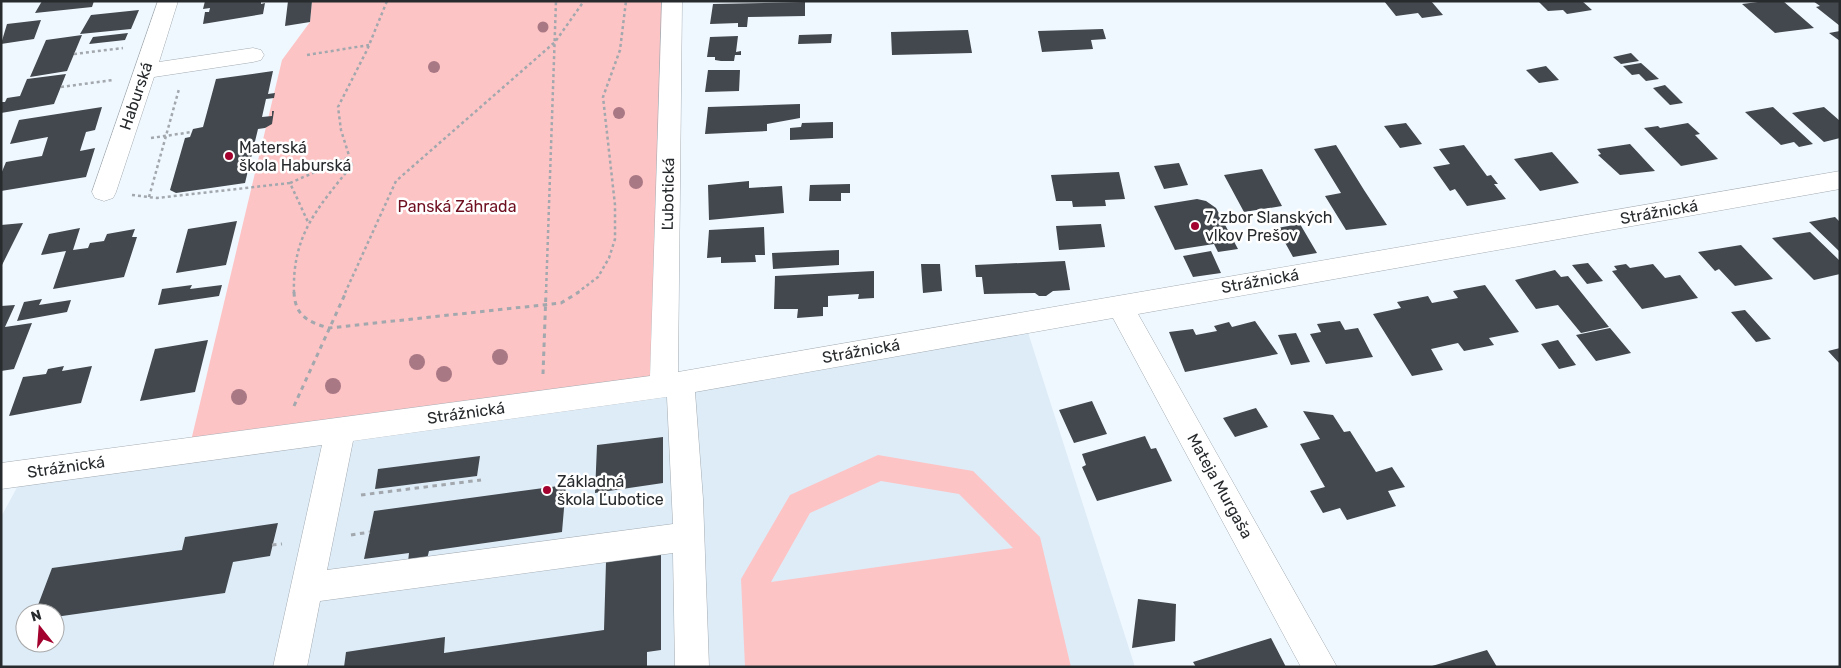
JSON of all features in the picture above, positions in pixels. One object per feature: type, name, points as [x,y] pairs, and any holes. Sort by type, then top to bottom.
[{"type":"street","name":"Haburská","points":[[104,192],[168,1]]},
{"type":"street","name":"Ľubotická","points":[[672,1],[672,384]]},
{"type":"street","points":[[144,73],[253,55]]},
{"type":"street","name":"Strážnická","points":[[1,476],[672,384],[1840,180]]},
{"type":"street","name":"Mateja Murgaša","points":[[1120,306],[1320,667]]},
{"type":"street","points":[[672,384],[689,536],[692,667]]},
{"type":"street","points":[[290,667],[340,430]]},
{"type":"street","points":[[306,588],[689,536]]},
{"type":"path","points":[[387,1],[369,44],[338,106],[340,130],[352,165],[308,222],[297,258],[294,280],[296,308],[302,317],[312,324],[329,328],[561,303],[581,291],[598,276],[609,258],[615,239],[615,205],[603,97],[620,50],[626,1]]},
{"type":"path","points":[[542,403],[556,1]]},
{"type":"path","points":[[279,438],[396,181],[555,42],[584,1]]},
{"type":"path","points":[[74,54],[154,44]]},
{"type":"path","points":[[307,55],[369,44]]},
{"type":"path","points":[[149,197],[186,65]]},
{"type":"path","points":[[61,87],[144,73]]},
{"type":"path","points":[[121,143],[192,132]]},
{"type":"path","points":[[104,192],[157,198],[290,183],[349,156]]},
{"type":"path","points":[[290,183],[308,222]]},
{"type":"path","points":[[325,499],[481,480]]},
{"type":"shaded area","name":"Základná škola Ľubotice","points":[[1025,323],[1135,667],[1,667],[1,517],[28,467]]},
{"type":"green space","name":"Panská Záhrada","points":[[312,1],[674,1],[663,386],[190,445],[282,60],[310,22]]},
{"type":"green space","points":[[878,455],[973,471],[1040,537],[1071,667],[745,667],[741,579],[790,495]],"holes":[[[881,481],[959,494],[1013,548],[771,582],[810,513]]]},
{"type":"building","points":[[42,1],[94,1],[92,7],[35,13]]},
{"type":"building","points":[[205,1],[261,1],[261,4],[265,3],[263,14],[203,24],[205,12],[209,12],[210,8],[203,9]]},
{"type":"building","points":[[288,1],[312,1],[310,22],[285,26]]},
{"type":"building","points":[[1384,1],[1431,1],[1443,15],[1422,18],[1418,13],[1396,16]]},
{"type":"building","points":[[1538,1],[1582,1],[1592,10],[1567,14],[1563,10],[1548,11]]},
{"type":"building","points":[[1783,1],[1814,28],[1775,33],[1742,4]]},
{"type":"building","points":[[1813,1],[1840,1],[1840,26],[1816,7],[1820,6]]},
{"type":"building","points":[[805,2],[805,16],[748,17],[747,27],[738,27],[738,23],[710,24],[713,4]]},
{"type":"building","points":[[139,10],[131,29],[80,34],[91,15]]},
{"type":"building","points":[[41,20],[34,39],[1,44],[7,24]]},
{"type":"building","points":[[1103,29],[1106,39],[1091,40],[1093,49],[1042,52],[1038,31]]},
{"type":"building","points":[[968,30],[972,53],[892,55],[891,32]]},
{"type":"building","points":[[1840,31],[1840,41],[1829,33]]},
{"type":"building","points":[[128,33],[125,40],[89,44],[93,37]]},
{"type":"building","points":[[832,34],[831,43],[798,44],[799,35]]},
{"type":"building","points":[[82,35],[67,71],[30,77],[46,40]]},
{"type":"building","points":[[738,36],[736,52],[741,51],[741,55],[735,55],[734,61],[721,61],[715,60],[715,57],[707,57],[710,37]]},
{"type":"building","points":[[1631,53],[1639,61],[1621,64],[1613,57]]},
{"type":"building","points":[[1641,63],[1659,79],[1646,81],[1639,74],[1632,75],[1623,66]]},
{"type":"building","points":[[1546,66],[1559,80],[1539,83],[1526,70]]},
{"type":"building","points":[[708,70],[740,70],[739,91],[705,92]]},
{"type":"building","name":"Materská škola Haburská","points":[[273,71],[268,94],[275,93],[274,98],[266,99],[262,117],[272,116],[272,111],[274,111],[272,124],[258,129],[245,183],[176,193],[170,190],[185,138],[190,137],[193,129],[203,127],[216,79]]},
{"type":"building","points":[[66,74],[54,104],[1,113],[1,102],[5,102],[7,98],[20,96],[27,79]]},
{"type":"building","points":[[1665,85],[1683,103],[1670,105],[1653,88]]},
{"type":"building","points":[[800,104],[800,118],[767,124],[767,131],[705,134],[708,107]]},
{"type":"building","points":[[102,107],[95,130],[86,132],[80,151],[95,148],[86,177],[1,191],[1,174],[6,162],[42,156],[48,137],[10,144],[19,120]]},
{"type":"building","points":[[1773,107],[1813,144],[1799,147],[1794,142],[1781,145],[1745,112]]},
{"type":"building","points":[[1824,107],[1840,121],[1840,138],[1824,142],[1792,113]]},
{"type":"building","points":[[833,122],[833,138],[790,140],[790,128],[801,127],[802,123]]},
{"type":"building","points":[[1406,123],[1422,144],[1400,148],[1384,126]]},
{"type":"building","points":[[1688,123],[1700,134],[1695,135],[1718,159],[1681,166],[1644,128],[1658,126],[1660,128]]},
{"type":"building","points":[[1630,144],[1655,171],[1620,175],[1598,155],[1601,154],[1597,149]]},
{"type":"building","points":[[1336,145],[1387,225],[1346,230],[1325,196],[1341,193],[1314,149]]},
{"type":"building","points":[[1464,145],[1487,176],[1491,175],[1498,184],[1494,184],[1506,199],[1467,206],[1455,189],[1450,191],[1433,167],[1450,164],[1439,149]]},
{"type":"building","points":[[1552,152],[1579,183],[1540,191],[1514,159]]},
{"type":"building","points":[[1179,163],[1188,185],[1164,189],[1154,166]]},
{"type":"building","points":[[1262,169],[1282,206],[1244,212],[1224,175]]},
{"type":"building","points":[[1119,172],[1125,199],[1105,200],[1106,206],[1073,207],[1072,201],[1056,201],[1051,175]]},
{"type":"building","points":[[749,181],[749,188],[782,186],[784,213],[709,220],[708,185]]},
{"type":"building","points":[[850,184],[850,193],[841,193],[841,201],[809,201],[810,185]]},
{"type":"building","name":"7. zbor Slanských vlkov Prešov","points":[[1197,199],[1206,201],[1216,208],[1238,249],[1218,252],[1214,244],[1175,250],[1154,206]]},
{"type":"building","points":[[1835,217],[1840,222],[1840,252],[1809,222]]},
{"type":"building","points":[[237,221],[226,265],[176,273],[188,229]]},
{"type":"building","points":[[23,223],[1,267],[1,225]]},
{"type":"building","points":[[1101,224],[1105,247],[1059,250],[1056,226]]},
{"type":"building","points":[[1300,224],[1317,253],[1293,257],[1277,228]]},
{"type":"building","points":[[764,227],[765,255],[755,255],[756,262],[721,263],[721,257],[707,258],[709,230]]},
{"type":"building","points":[[80,228],[73,250],[88,248],[90,243],[104,241],[107,234],[135,229],[132,237],[137,237],[124,277],[53,289],[66,251],[41,255],[49,234]]},
{"type":"building","points":[[1810,232],[1840,261],[1840,274],[1814,280],[1772,238]]},
{"type":"building","points":[[1741,245],[1773,279],[1735,286],[1719,269],[1715,271],[1698,252]]},
{"type":"building","points":[[839,250],[839,265],[773,269],[772,253]]},
{"type":"building","points":[[1211,251],[1221,273],[1193,277],[1183,256]]},
{"type":"building","points":[[1065,261],[1070,290],[1053,291],[1046,296],[1039,296],[1035,293],[984,294],[982,277],[976,277],[975,265]]},
{"type":"building","points":[[1588,263],[1603,281],[1587,284],[1572,265]]},
{"type":"building","points":[[921,264],[940,264],[942,291],[923,293]]},
{"type":"building","points":[[1626,264],[1630,268],[1653,264],[1665,278],[1680,275],[1698,298],[1642,309],[1612,271],[1617,270],[1614,266]]},
{"type":"building","points":[[1555,270],[1561,277],[1568,276],[1609,327],[1581,333],[1558,305],[1536,309],[1515,280]]},
{"type":"building","points":[[874,271],[874,298],[858,299],[859,294],[828,296],[828,307],[823,307],[823,316],[797,318],[798,309],[774,309],[775,276]]},
{"type":"building","points":[[192,285],[190,289],[222,285],[219,296],[158,305],[162,289]]},
{"type":"building","points":[[1485,285],[1519,332],[1489,338],[1494,345],[1464,351],[1458,343],[1431,349],[1443,370],[1412,376],[1373,314],[1401,308],[1397,302],[1428,296],[1432,303],[1458,298],[1453,291]]},
{"type":"building","points":[[42,299],[39,305],[71,300],[67,312],[17,321],[24,302]]},
{"type":"building","points":[[15,305],[5,327],[32,323],[14,369],[1,371],[1,306]]},
{"type":"building","points":[[1745,310],[1771,339],[1756,342],[1731,312]]},
{"type":"building","points":[[1255,321],[1278,354],[1185,372],[1169,332],[1193,329],[1196,335],[1217,331],[1214,326],[1229,322],[1232,327]]},
{"type":"building","points":[[1340,321],[1345,330],[1358,328],[1373,357],[1326,364],[1310,334],[1321,332],[1317,324]]},
{"type":"building","points":[[1610,328],[1631,353],[1596,361],[1576,335]]},
{"type":"building","points":[[1296,333],[1310,362],[1291,365],[1278,335]]},
{"type":"building","points":[[208,340],[195,392],[140,401],[155,349]]},
{"type":"building","points":[[1558,340],[1576,365],[1559,369],[1541,344]]},
{"type":"building","points":[[1840,348],[1840,364],[1828,351]]},
{"type":"building","points":[[64,366],[62,371],[92,366],[81,403],[9,416],[23,377],[46,374],[48,369]]},
{"type":"building","points":[[1092,401],[1107,434],[1074,443],[1059,410]]},
{"type":"building","points":[[1256,408],[1268,427],[1235,437],[1223,418]]},
{"type":"building","points":[[1303,411],[1333,415],[1344,432],[1350,431],[1376,472],[1392,467],[1405,487],[1388,491],[1396,506],[1347,520],[1340,508],[1323,513],[1310,491],[1325,487],[1300,444],[1320,439]]},
{"type":"building","points":[[1145,436],[1151,449],[1156,448],[1172,481],[1097,501],[1082,467],[1086,465],[1082,454]]},
{"type":"building","points":[[663,437],[663,483],[595,493],[597,445]]},
{"type":"building","points":[[480,456],[477,476],[375,489],[378,469]]},
{"type":"building","points":[[566,485],[562,532],[429,551],[427,559],[408,562],[409,553],[364,559],[374,511]]},
{"type":"building","points":[[278,523],[270,556],[233,562],[225,593],[65,616],[65,603],[39,603],[52,568],[182,550],[185,537]]},
{"type":"building","points":[[661,554],[661,650],[647,652],[647,667],[344,667],[346,652],[445,637],[444,653],[604,630],[606,562]]},
{"type":"building","points":[[1138,599],[1176,604],[1175,641],[1132,648]]},
{"type":"building","points":[[1271,638],[1286,667],[1196,667],[1193,662]]},
{"type":"building","points":[[1487,650],[1497,667],[1432,667],[1432,666]]},
{"type":"place","name":"Materská škola Haburská","points":[[229,156]]},
{"type":"place","name":"7. zbor Slanských vlkov Prešov","points":[[1195,226]]},
{"type":"place","name":"Základná škola Ľubotice","points":[[547,490]]}]
